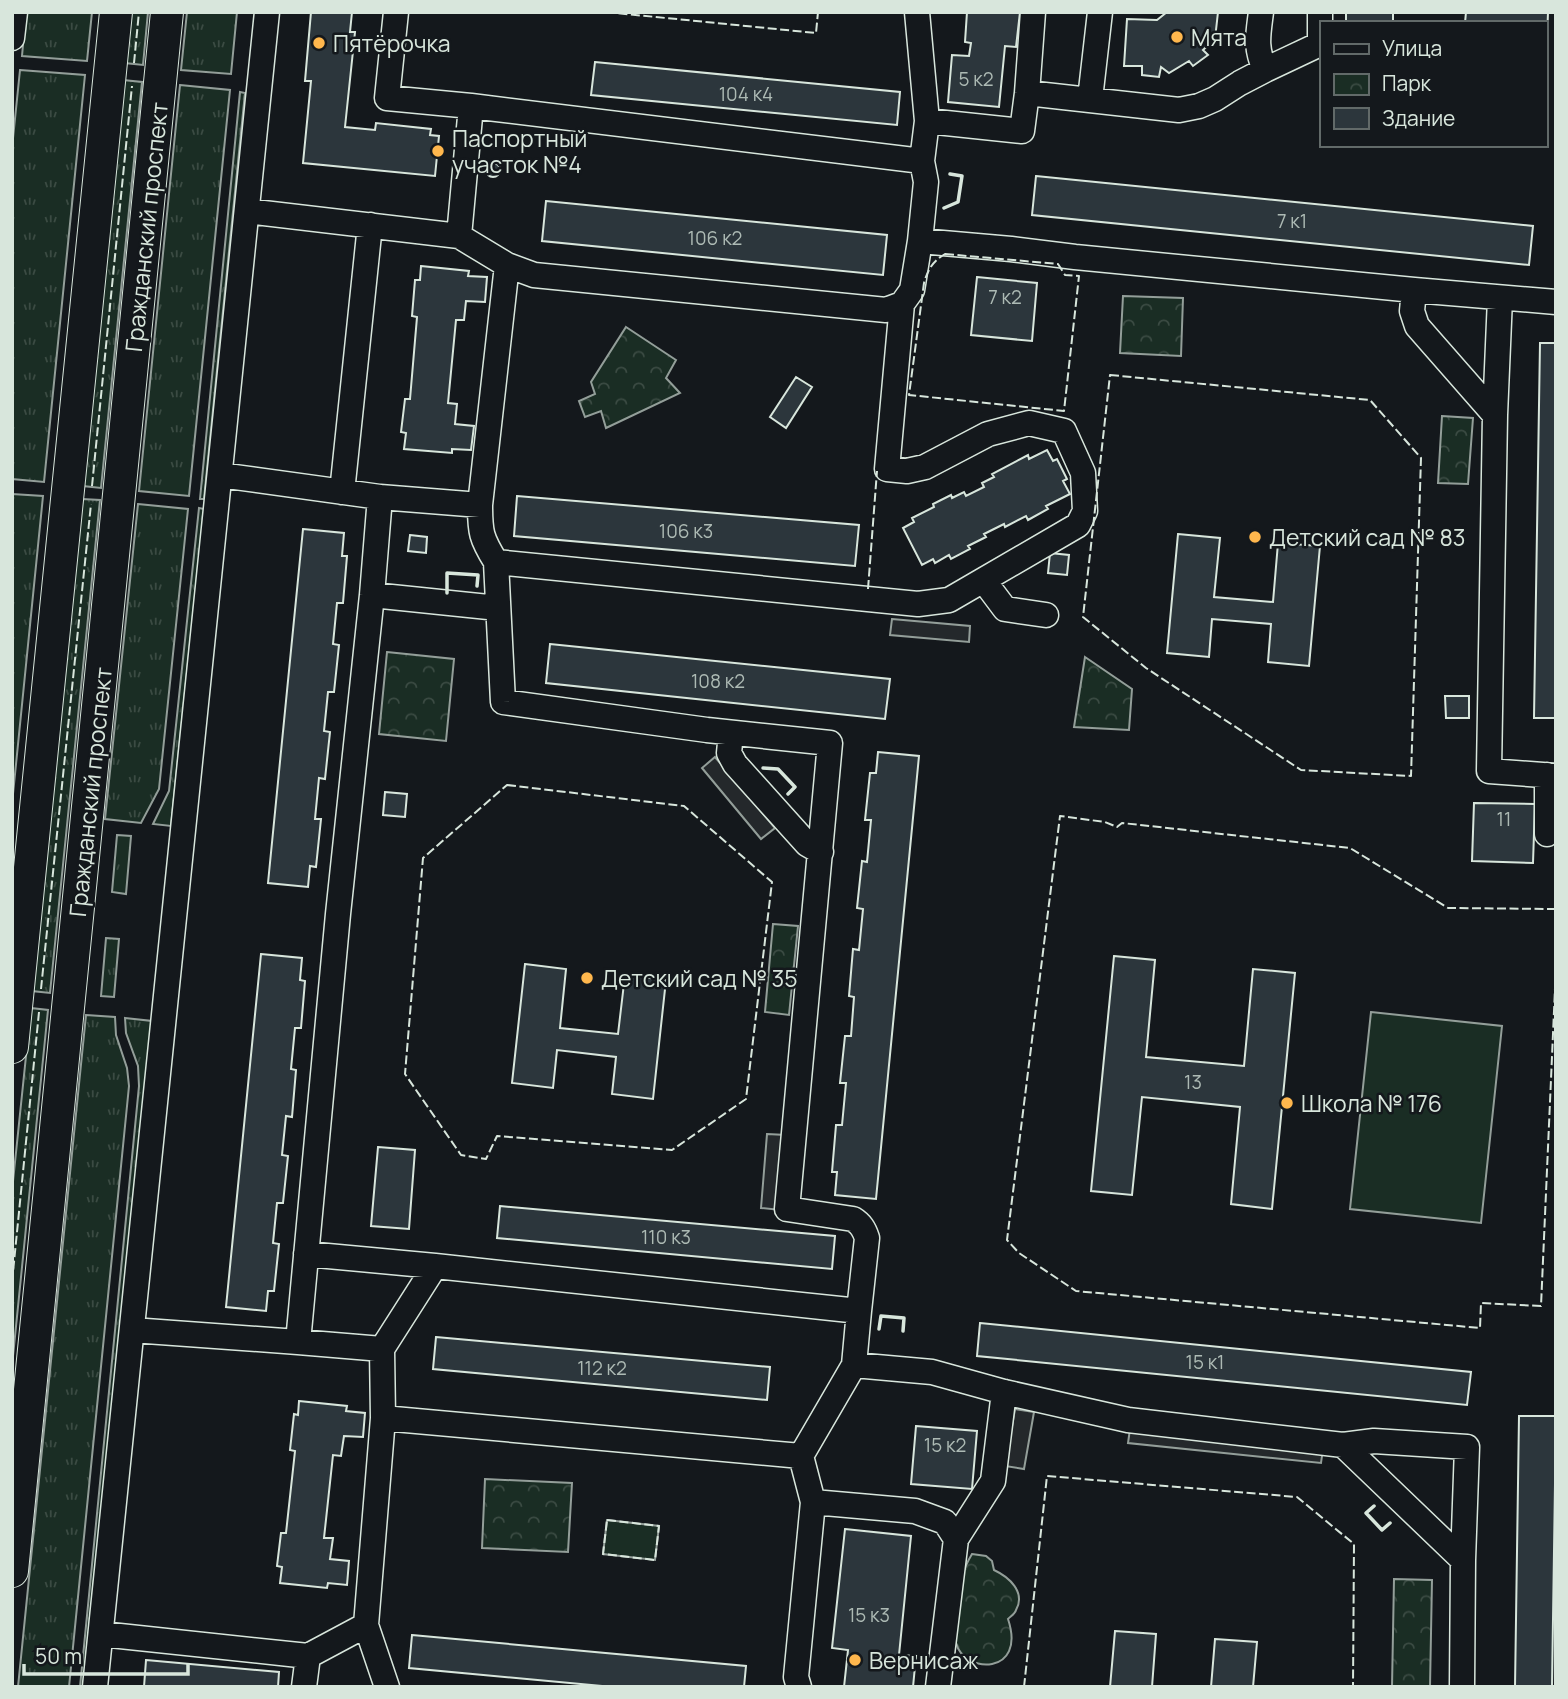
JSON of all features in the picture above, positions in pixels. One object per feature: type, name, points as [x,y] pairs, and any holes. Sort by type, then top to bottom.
[{"type":"main road","points":[[12,1047],[116,12]]},
{"type":"main road","name":"Гражданский проспект","points":[[12,1571],[167,12]]},
{"type":"street","points":[[12,38],[15,12]]},
{"type":"street","points":[[95,1687],[267,12]]},
{"type":"street","points":[[396,12],[387,98],[922,160]]},
{"type":"street","points":[[496,562],[918,604],[949,600],[1078,525],[1085,511],[1083,473],[1064,431],[1029,423],[988,434],[925,467],[907,471],[887,469],[902,304],[912,290],[926,182],[922,160],[928,121],[917,12]]},
{"type":"street","points":[[928,121],[1022,131],[1033,12]]},
{"type":"street","points":[[1090,99],[1100,12]]},
{"type":"street","points":[[1261,12],[1257,46],[1265,70]]},
{"type":"street","points":[[1027,93],[1179,110],[1199,106],[1320,44],[1320,12]]},
{"type":"street","points":[[459,236],[471,106]]},
{"type":"street","points":[[247,211],[459,236],[507,265],[534,275],[886,310],[902,304]]},
{"type":"street","points":[[342,492],[370,225]]},
{"type":"street","points":[[920,241],[1556,302]]},
{"type":"street","points":[[507,265],[480,505],[480,528],[486,546],[496,562],[503,702],[732,733],[830,743],[787,1209],[853,1219],[860,1223],[867,1238],[854,1365],[801,1456],[813,1502],[796,1677],[799,1687]]},
{"type":"street","points":[[1414,290],[1412,311],[1417,326],[1495,415]]},
{"type":"street","points":[[1500,298],[1495,415],[1489,771],[1551,775],[1547,834]]},
{"type":"street","points":[[220,475],[380,497],[480,505]]},
{"type":"street","points":[[298,1342],[380,497]]},
{"type":"street","points":[[984,581],[1005,609],[1046,615]]},
{"type":"street","points":[[372,595],[498,608]]},
{"type":"street","points":[[732,733],[729,753],[735,764],[807,844],[821,852]]},
{"type":"street","points":[[306,1254],[859,1311]]},
{"type":"street","points":[[387,1687],[366,1625],[383,1418],[382,1349],[435,1266]]},
{"type":"street","points":[[132,1330],[382,1349]]},
{"type":"street","points":[[854,1365],[932,1372],[1004,1392],[1128,1420],[1343,1445],[1374,1441],[1467,1447],[1462,1687]]},
{"type":"street","points":[[938,1687],[956,1539],[993,1481],[1004,1392]]},
{"type":"street","points":[[383,1418],[801,1456]]},
{"type":"street","points":[[1343,1445],[1463,1560]]},
{"type":"street","points":[[813,1502],[915,1510],[944,1522],[956,1539]]},
{"type":"street","points":[[101,1634],[308,1656],[366,1625]]},
{"type":"street","points":[[304,1687],[308,1656]]},
{"type":"green space","points":[[26,12],[92,12],[87,61],[22,56]]},
{"type":"green space","points":[[130,12],[148,12],[143,65],[125,63]]},
{"type":"green space","points":[[187,12],[237,12],[231,74],[181,70]]},
{"type":"green space","points":[[20,70],[85,75],[44,482],[12,479],[12,148]]},
{"type":"green space","points":[[123,80],[142,82],[101,488],[83,486]]},
{"type":"green space","points":[[180,85],[230,90],[189,496],[139,491]]},
{"type":"green space","points":[[240,92],[245,93],[204,499],[200,499]]},
{"type":"green space","points":[[1123,296],[1183,298],[1181,356],[1120,353]]},
{"type":"green space","points":[[626,327],[676,360],[666,378],[680,393],[606,428],[601,411],[585,417],[579,401],[595,394],[591,382]]},
{"type":"green space","points":[[1442,416],[1473,418],[1468,484],[1438,483]]},
{"type":"green space","points":[[12,494],[43,496],[12,804]]},
{"type":"green space","points":[[82,499],[100,500],[50,993],[32,991]]},
{"type":"green space","points":[[138,504],[188,509],[159,789],[141,823],[105,819]]},
{"type":"green space","points":[[199,508],[204,509],[171,826],[153,824],[169,791]]},
{"type":"green space","points":[[387,652],[454,659],[446,741],[379,734]]},
{"type":"green space","points":[[1085,657],[1132,689],[1129,730],[1074,727]]},
{"type":"green space","points":[[117,835],[131,836],[126,894],[112,892]]},
{"type":"green space","points":[[773,924],[798,926],[789,1015],[765,1012]]},
{"type":"green space","points":[[106,938],[119,939],[114,997],[101,996]]},
{"type":"green space","points":[[31,1008],[48,1010],[12,1366],[12,1191]]},
{"type":"green space","points":[[1371,1012],[1502,1026],[1481,1223],[1350,1209]]},
{"type":"green space","points":[[86,1015],[115,1017],[116,1035],[127,1068],[129,1086],[69,1687],[18,1687]]},
{"type":"green space","points":[[125,1018],[152,1021],[85,1687],[80,1687],[139,1086],[138,1066],[126,1033]]},
{"type":"green space","points":[[485,1479],[572,1483],[568,1552],[482,1548]]},
{"type":"green space","points":[[607,1520],[659,1526],[655,1560],[603,1554]]},
{"type":"green space","points":[[972,1554],[986,1556],[992,1561],[994,1570],[1010,1581],[1019,1597],[1015,1611],[1008,1619],[1012,1638],[1009,1651],[1002,1660],[992,1664],[970,1660],[961,1653],[955,1639],[962,1579]]},
{"type":"green space","points":[[1394,1579],[1432,1580],[1430,1687],[1392,1687]]},
{"type":"shaded area","points":[[892,619],[970,626],[969,642],[890,635]]},
{"type":"shaded area","points":[[715,757],[775,828],[761,839],[702,768]]},
{"type":"shaded area","points":[[767,1134],[786,1135],[780,1210],[761,1208]]},
{"type":"shaded area","points":[[1015,1409],[1034,1412],[1024,1469],[1005,1466]]},
{"type":"shaded area","points":[[1130,1429],[1323,1449],[1321,1463],[1128,1443]]},
{"type":"building","points":[[311,12],[352,12],[350,32],[355,32],[345,127],[375,130],[376,123],[431,129],[430,135],[439,136],[435,176],[303,163],[311,81],[305,81]]},
{"type":"building","points":[[967,12],[1020,12],[1016,47],[1005,46],[999,107],[948,102],[952,55],[969,56],[971,43],[965,42]]},
{"type":"building","points":[[1167,12],[1218,12],[1215,39],[1203,50],[1208,55],[1193,66],[1189,61],[1169,73],[1161,67],[1159,77],[1142,75],[1142,66],[1124,66],[1127,19],[1157,20]]},
{"type":"building","points":[[1346,12],[1393,12],[1393,21],[1346,21]]},
{"type":"building","points":[[1466,12],[1548,12],[1547,42],[1547,21],[1465,21]]},
{"type":"building","points":[[595,62],[900,92],[897,125],[591,95]]},
{"type":"building","points":[[493,163],[498,165],[498,175],[493,177],[488,175],[486,170],[488,165]]},
{"type":"building","points":[[1036,176],[1533,226],[1529,265],[1032,215]]},
{"type":"building","points":[[546,201],[887,235],[883,275],[542,241]]},
{"type":"building","points":[[421,266],[469,271],[468,276],[487,277],[485,302],[466,301],[464,320],[456,320],[448,403],[457,404],[455,424],[474,426],[471,450],[452,449],[452,453],[404,449],[406,433],[401,432],[405,399],[410,399],[417,317],[412,316],[415,280],[420,280]]},
{"type":"building","points":[[977,277],[1037,283],[1032,341],[971,335]]},
{"type":"building","points":[[1540,343],[1556,343],[1556,718],[1534,718]]},
{"type":"building","points":[[796,377],[812,387],[786,428],[770,417]]},
{"type":"building","points":[[1047,450],[1053,461],[1057,459],[1067,479],[1063,481],[1070,494],[1046,506],[1048,509],[1028,520],[1026,516],[984,534],[986,537],[951,559],[949,555],[935,563],[933,559],[922,565],[903,528],[914,522],[912,518],[951,495],[952,498],[964,492],[966,496],[984,487],[982,483],[994,477],[992,474],[1028,455],[1029,459]]},
{"type":"building","points":[[517,496],[859,525],[855,566],[514,536]]},
{"type":"building","points":[[303,529],[344,533],[342,556],[347,556],[343,603],[337,603],[333,644],[339,645],[334,692],[328,692],[324,731],[330,732],[325,779],[319,778],[315,819],[321,819],[316,867],[310,866],[308,887],[268,883]]},
{"type":"building","points":[[1178,534],[1220,538],[1214,597],[1273,602],[1278,543],[1320,546],[1309,666],[1268,662],[1271,624],[1212,619],[1209,657],[1167,653]]},
{"type":"building","points":[[410,535],[427,537],[426,553],[408,551]]},
{"type":"building","points":[[1050,553],[1069,555],[1067,575],[1048,573]]},
{"type":"building","points":[[550,644],[890,679],[885,719],[546,683]]},
{"type":"building","points":[[1445,696],[1469,696],[1469,718],[1446,718]]},
{"type":"building","points":[[878,752],[919,756],[876,1199],[835,1195],[837,1172],[832,1172],[836,1125],[842,1125],[846,1083],[840,1083],[845,1036],[851,1036],[854,997],[849,996],[853,949],[859,950],[863,909],[857,908],[862,861],[867,862],[871,820],[865,820],[870,773],[876,773]]},
{"type":"building","points":[[385,792],[407,794],[405,817],[383,815]]},
{"type":"building","points":[[1474,803],[1535,804],[1533,863],[1472,861]]},
{"type":"building","points":[[261,954],[302,958],[300,980],[305,981],[301,1028],[295,1028],[291,1069],[296,1070],[292,1117],[286,1116],[282,1155],[288,1156],[283,1203],[277,1203],[273,1243],[279,1244],[274,1291],[268,1291],[266,1311],[226,1307]]},
{"type":"building","points":[[1114,956],[1155,960],[1146,1057],[1244,1066],[1253,969],[1295,973],[1272,1209],[1231,1204],[1240,1107],[1142,1097],[1132,1195],[1091,1191]]},
{"type":"building","points":[[525,964],[566,969],[560,1028],[618,1034],[625,975],[666,980],[653,1099],[612,1094],[616,1057],[557,1050],[553,1088],[512,1083]]},
{"type":"building","points":[[378,1147],[415,1150],[409,1229],[371,1226]]},
{"type":"building","points":[[500,1206],[835,1236],[832,1269],[497,1238]]},
{"type":"building","points":[[980,1323],[1471,1372],[1467,1405],[977,1356]]},
{"type":"building","points":[[436,1337],[770,1367],[767,1400],[433,1369]]},
{"type":"building","points":[[299,1401],[347,1406],[346,1411],[365,1413],[363,1437],[344,1436],[341,1456],[333,1455],[324,1538],[333,1538],[330,1559],[349,1561],[347,1585],[328,1583],[327,1588],[280,1583],[282,1567],[277,1566],[281,1533],[286,1533],[295,1451],[290,1450],[294,1414],[298,1415]]},
{"type":"building","points":[[1519,1416],[1556,1416],[1552,1687],[1515,1687]]},
{"type":"building","points":[[916,1426],[977,1431],[972,1489],[911,1484]]},
{"type":"building","points":[[845,1529],[911,1536],[899,1655],[916,1656],[913,1687],[844,1687],[848,1650],[832,1648]]},
{"type":"building","points":[[1115,1631],[1156,1634],[1152,1687],[1110,1687]]},
{"type":"building","points":[[412,1635],[746,1666],[744,1687],[613,1687],[409,1668]]},
{"type":"building","points":[[1215,1639],[1257,1642],[1253,1687],[1211,1687]]},
{"type":"building","points":[[146,1660],[279,1672],[278,1687],[144,1687]]},
{"type":"fence","points":[[134,63],[139,12]]},
{"type":"fence","points":[[606,12],[816,33],[818,12]]},
{"type":"fence","points":[[92,486],[132,86]]},
{"type":"fence","points":[[945,254],[1058,264],[1065,275],[1079,276],[1064,411],[909,395],[924,283],[932,266],[945,254]]},
{"type":"fence","points":[[1110,375],[1370,400],[1421,458],[1411,776],[1301,770],[1146,668],[1083,617],[1110,375]]},
{"type":"fence","points":[[868,589],[877,471]]},
{"type":"fence","points":[[41,989],[91,504]]},
{"type":"fence","points":[[507,785],[684,806],[772,882],[746,1099],[672,1150],[497,1136],[486,1159],[461,1155],[405,1074],[423,858],[507,785]]},
{"type":"fence","points":[[1556,909],[1448,908],[1350,848],[1122,823],[1117,827],[1105,822],[1060,816],[1007,1240],[1019,1253],[1076,1291],[1480,1328],[1481,1303],[1541,1306],[1556,966]]},
{"type":"fence","points":[[12,1282],[39,1012]]},
{"type":"fence","points":[[1024,1687],[1047,1476],[1297,1497],[1354,1544],[1353,1687]]},
{"type":"fence","points":[[607,1520],[659,1526],[655,1560],[603,1554],[607,1520]]},
{"type":"wall","points":[[944,208],[958,202],[962,176],[950,174]]},
{"type":"wall","points":[[447,593],[447,573],[478,575],[477,586]]},
{"type":"wall","points":[[763,768],[778,769],[795,787],[788,794]]},
{"type":"wall","points":[[879,1329],[881,1316],[904,1318],[903,1331]]},
{"type":"wall","points":[[1374,1506],[1366,1513],[1382,1530],[1390,1523]]},
{"type":"place","name":"Мята","points":[[1177,37]]},
{"type":"place","name":"Пятёрочка","points":[[319,43]]},
{"type":"place","name":"Паспортный участок №4","points":[[438,151]]},
{"type":"place","name":"Детский сад № 83","points":[[1255,537]]},
{"type":"place","name":"Детский сад № 35","points":[[587,978]]},
{"type":"place","name":"Школа № 176","points":[[1287,1103]]},
{"type":"place","name":"Вернисаж","points":[[855,1660]]}]
